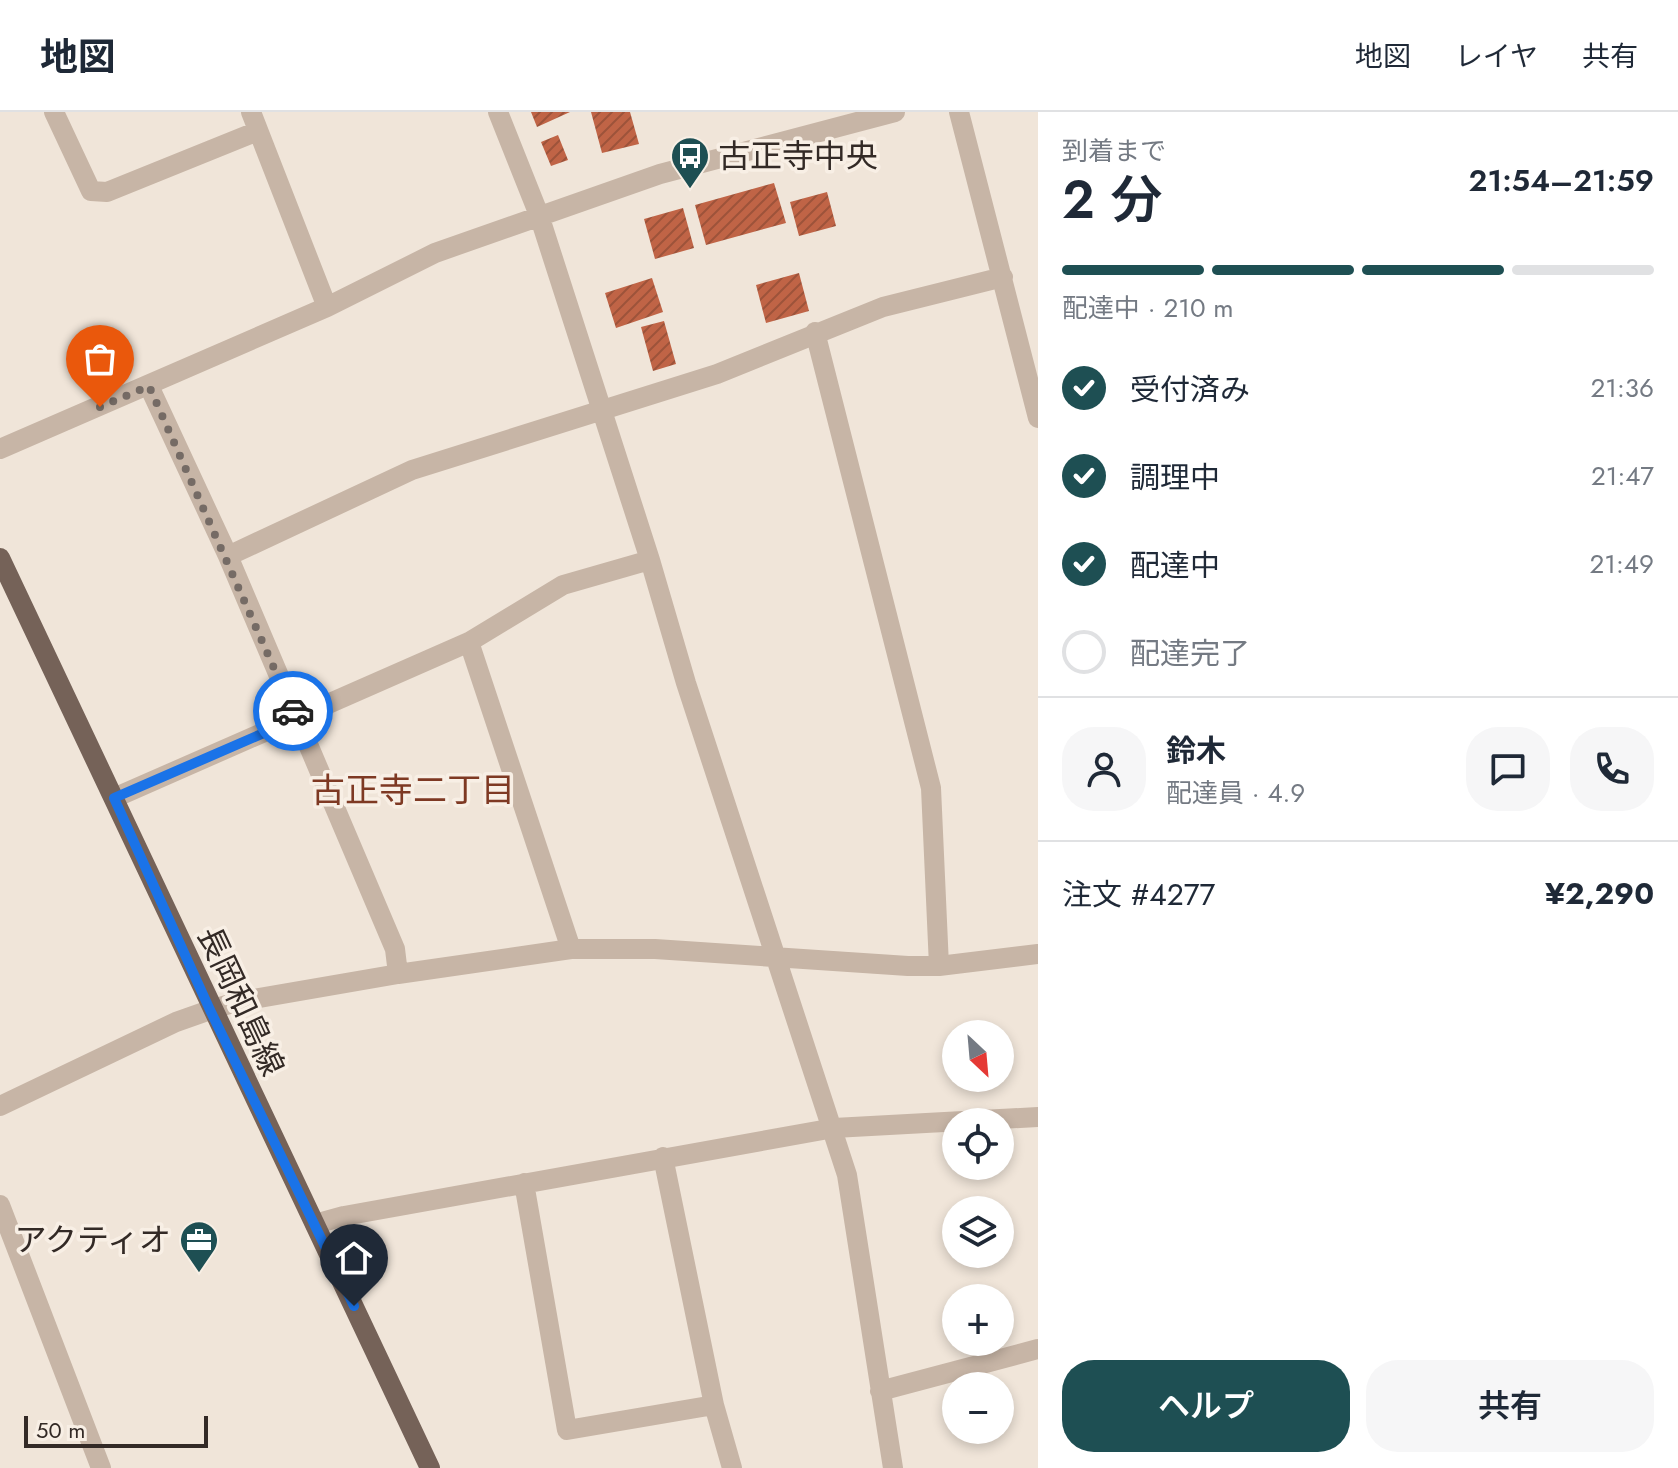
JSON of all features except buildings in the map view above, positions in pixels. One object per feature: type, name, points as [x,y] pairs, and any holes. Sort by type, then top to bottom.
[{"type":"main road","name":"長岡和島線","points":[[0,558],[210,1010],[430,1468]]},
{"type":"street","points":[[54,112],[91,191],[107,192],[254,122],[327,307]]},
{"type":"street","points":[[498,112],[539,215],[774,958],[834,1128],[847,1175],[893,1468]]},
{"type":"street","points":[[0,449],[327,307],[435,253],[660,174],[895,112]]},
{"type":"street","points":[[959,112],[1038,418]]},
{"type":"street","points":[[228,556],[412,470],[717,374],[883,307],[1003,277]]},
{"type":"street","points":[[815,332],[931,788],[939,966]]},
{"type":"street","points":[[149,386],[228,556],[395,949],[398,974]]},
{"type":"street","points":[[114,798],[469,642],[563,585],[650,560]]},
{"type":"street","points":[[469,642],[571,949]]},
{"type":"street","points":[[0,1106],[176,1022],[210,1010],[236,1002],[398,974],[571,949],[655,949],[939,966],[1038,954]]},
{"type":"street","points":[[315,1224],[344,1216],[834,1128],[1038,1117]]},
{"type":"street","points":[[663,1157],[714,1405],[732,1468]]},
{"type":"street","points":[[524,1183],[567,1430],[714,1405]]},
{"type":"street","points":[[0,1205],[101,1468]]},
{"type":"street","points":[[880,1391],[1038,1349]]},
{"type":"way so far","points":[[100,407],[149,386],[228,556],[293,711]]},
{"type":"place","name":"古正寺中央","points":[[690,190]]},
{"type":"place","name":"アクティオ","points":[[199,1274]]},
{"type":"district","name":"古正寺二丁目","points":[[413,790]]},
{"type":"route","points":[[293,711],[296,719],[114,798],[210,1010],[354,1306]]}]
